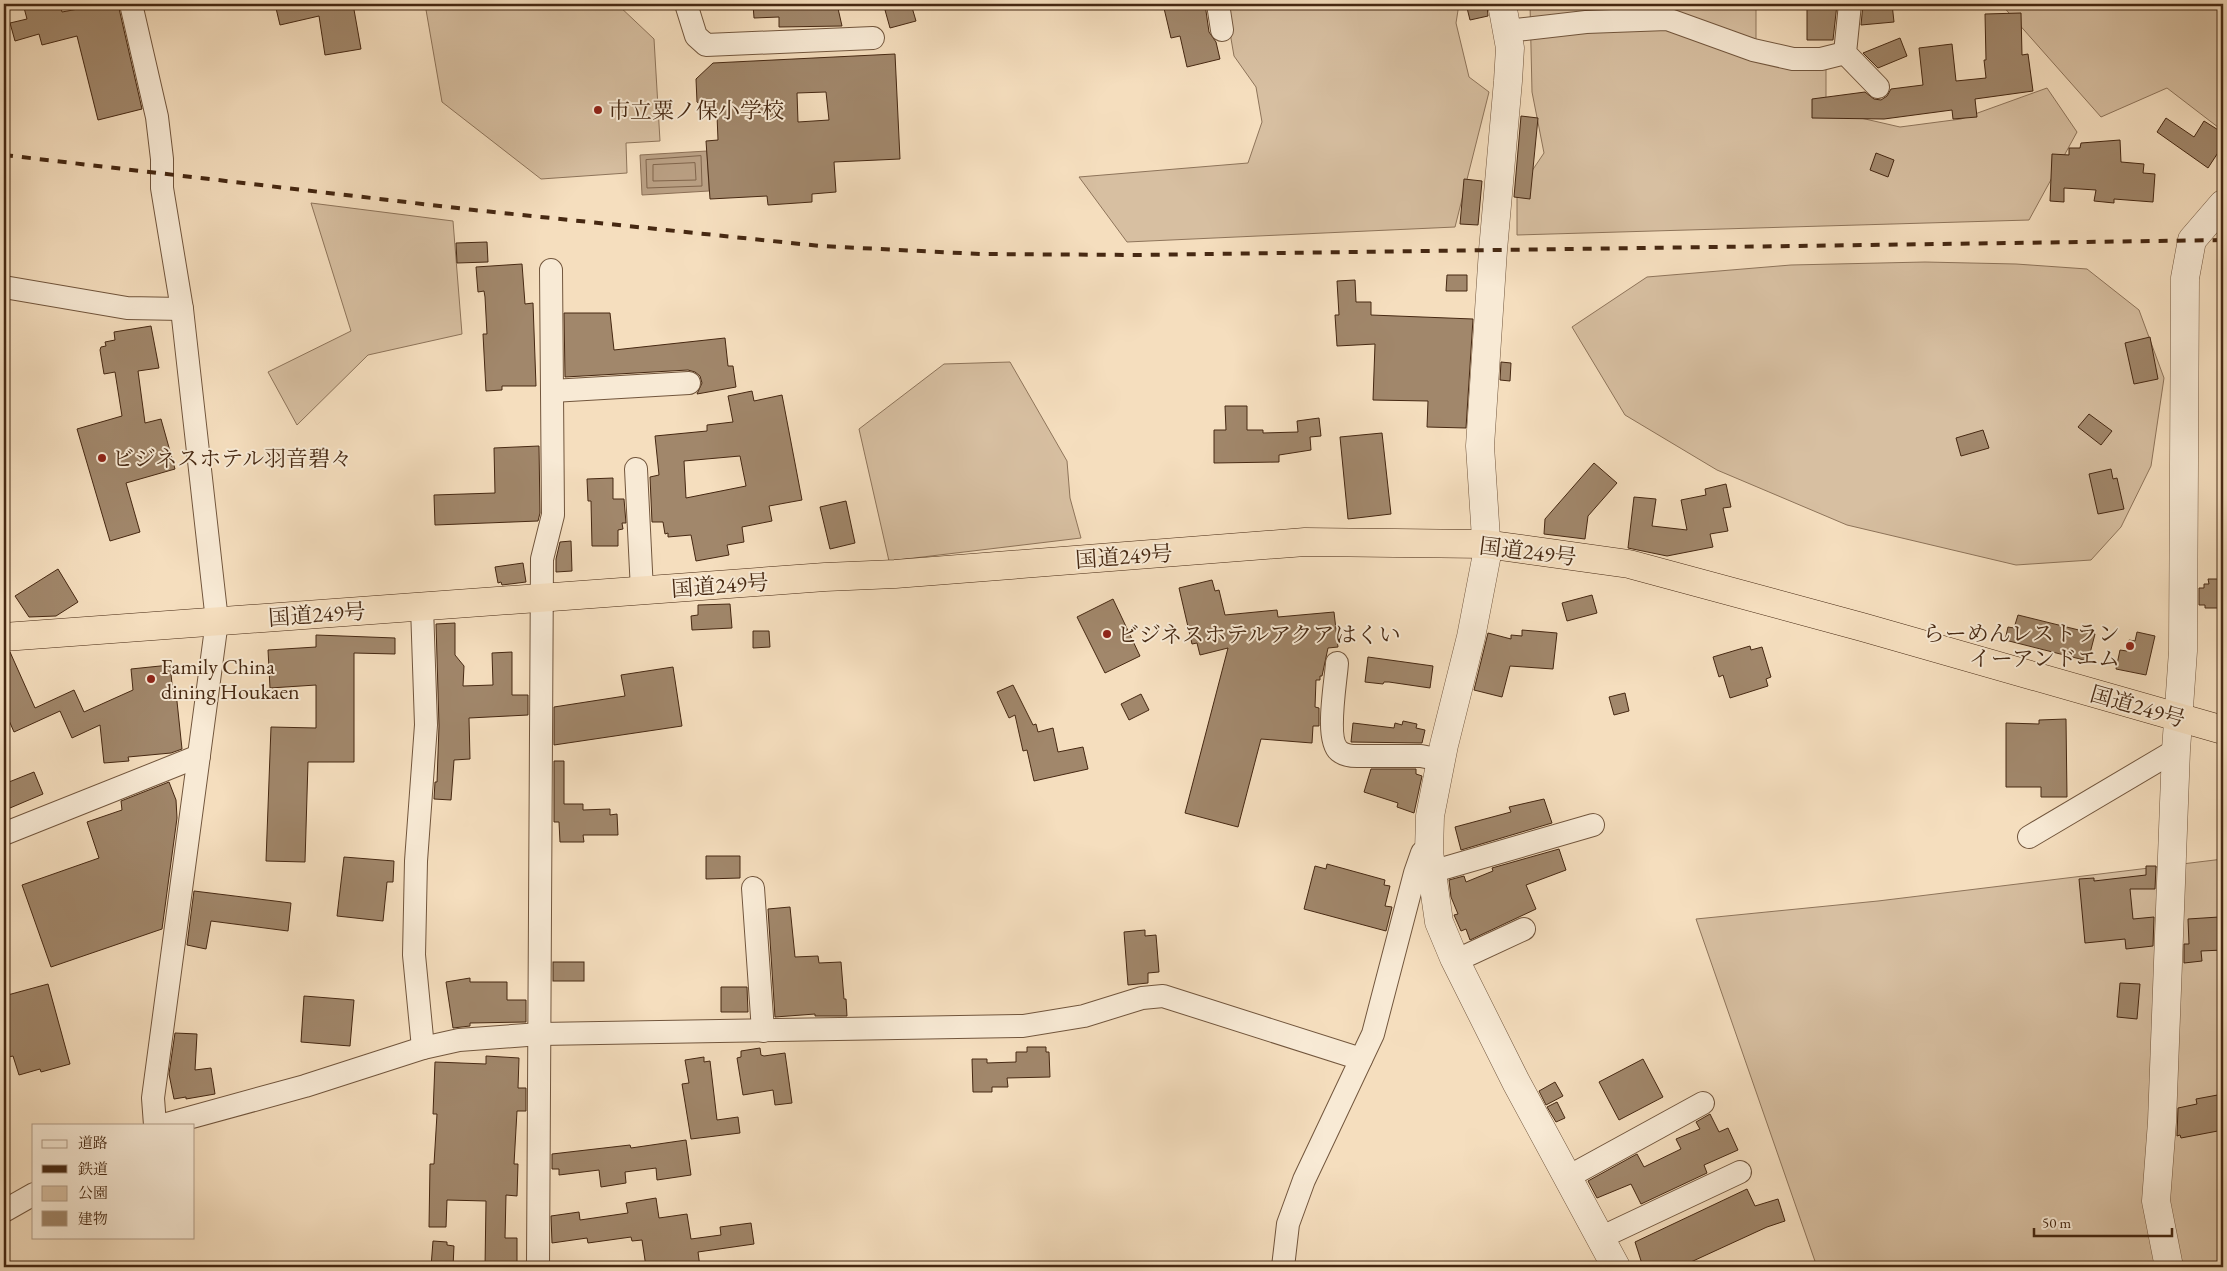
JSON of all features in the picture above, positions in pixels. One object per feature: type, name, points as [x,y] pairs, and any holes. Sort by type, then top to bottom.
[{"type":"highway","name":"国道249号","points":[[4,637],[1304,542],[1485,544],[1628,564],[1862,627],[2223,730]]},
{"type":"street","points":[[131,4],[157,117],[162,159],[162,188],[182,309],[217,621],[153,1098],[155,1124]]},
{"type":"street","points":[[686,4],[696,36],[706,45],[872,38]]},
{"type":"street","points":[[1218,4],[1222,30]]},
{"type":"street","points":[[1502,4],[1510,48],[1493,250],[1480,446],[1487,554],[1471,637],[1441,760],[1430,816],[1430,862],[1439,922],[1456,961],[1516,1082],[1616,1267]]},
{"type":"street","points":[[1850,4],[1845,52],[1878,87]]},
{"type":"street","points":[[1507,31],[1586,22],[1667,19],[1753,50],[1793,59],[1821,59],[1845,52]]},
{"type":"street","points":[[2169,1267],[2156,1201],[2162,1122],[2169,970],[2176,750],[2183,651],[2185,278],[2192,240],[2223,204]]},
{"type":"street","points":[[538,1267],[542,560],[553,515],[551,270]]},
{"type":"street","points":[[4,286],[127,308],[182,309]]},
{"type":"street","points":[[552,391],[689,383]]},
{"type":"street","points":[[636,469],[642,591]]},
{"type":"street","points":[[422,607],[426,725],[416,861],[414,955],[423,1048]]},
{"type":"street","points":[[1337,663],[1332,735],[1338,750],[1347,755],[1357,756],[1421,756],[1441,760]]},
{"type":"street","points":[[2029,837],[2176,750]]},
{"type":"street","points":[[4,828],[6,833],[200,756]]},
{"type":"street","points":[[1430,862],[1593,825]]},
{"type":"street","points":[[1283,1267],[1288,1224],[1304,1180],[1373,1034],[1422,853],[1430,862]]},
{"type":"street","points":[[753,888],[763,1031]]},
{"type":"street","points":[[1456,961],[1524,929]]},
{"type":"street","points":[[167,1124],[305,1086],[423,1048],[459,1040],[540,1034],[1023,1026],[1084,1016],[1142,998],[1163,996],[1361,1059]]},
{"type":"street","points":[[1568,1177],[1703,1103]]},
{"type":"street","points":[[1600,1238],[1740,1172]]},
{"type":"street","points":[[4,1211],[32,1195]]},
{"type":"green space","points":[[425,4],[617,4],[654,39],[660,141],[626,143],[627,173],[541,179],[442,102]]},
{"type":"green space","points":[[1230,4],[1459,4],[1456,23],[1469,77],[1489,92],[1455,227],[1127,242],[1079,177],[1248,163],[1262,122],[1256,87],[1234,56],[1229,27]]},
{"type":"green space","points":[[1530,4],[1613,4],[1634,19],[1664,14],[1660,4],[1756,4],[1756,43],[1826,68],[1826,110],[1900,127],[1961,119],[2047,88],[2077,132],[2029,220],[1517,235],[1517,193],[1544,153],[1532,92]]},
{"type":"green space","points":[[2001,4],[2223,4],[2223,131],[2167,88],[2101,117]]},
{"type":"green space","points":[[311,203],[453,221],[462,334],[368,355],[297,425],[268,372],[351,331]]},
{"type":"green space","points":[[1925,262],[2016,264],[2087,269],[2139,310],[2164,378],[2151,466],[2121,527],[2091,560],[2016,565],[1847,525],[1717,470],[1625,415],[1572,327],[1647,277],[1791,265]]},
{"type":"green space","points":[[1010,362],[1067,461],[1070,498],[1081,538],[889,561],[859,429],[944,364]]},
{"type":"green space","points":[[2223,859],[2223,1267],[1817,1267],[1696,919],[1878,901]]},
{"type":"water","points":[[707,151],[709,191],[642,195],[640,155]]},
{"type":"building","points":[[23,4],[60,4],[62,12],[105,4],[118,4],[142,109],[98,120],[77,36],[42,45],[39,34],[15,41],[10,23],[27,19]]},
{"type":"building","points":[[275,4],[353,4],[361,49],[325,55],[319,16],[280,25]]},
{"type":"building","points":[[753,4],[837,4],[842,26],[779,27],[779,17],[754,18]]},
{"type":"building","points":[[911,4],[916,21],[890,28],[885,10]]},
{"type":"building","points":[[1163,4],[1205,4],[1209,32],[1216,42],[1220,59],[1187,67],[1180,36],[1171,38]]},
{"type":"building","points":[[1466,4],[1487,4],[1488,16],[1470,20]]},
{"type":"building","points":[[1807,4],[1837,4],[1833,40],[1807,40]]},
{"type":"building","points":[[1863,4],[1892,4],[1894,22],[1861,25]]},
{"type":"building","points":[[2021,13],[2022,55],[2028,54],[2033,91],[1975,99],[1977,117],[1953,119],[1952,110],[1884,119],[1812,118],[1812,99],[1865,92],[1874,99],[1881,100],[1887,96],[1891,89],[1923,85],[1919,48],[1952,44],[1956,81],[1986,78],[1984,60],[1986,60],[1985,14]]},
{"type":"building","points":[[1900,38],[1907,56],[1878,68],[1863,53]]},
{"type":"building","points":[[895,54],[900,159],[834,162],[836,192],[812,194],[812,202],[768,205],[767,196],[710,199],[706,141],[718,140],[717,115],[697,102],[696,79],[713,63]],"holes":[[[826,92],[829,120],[798,122],[797,93]]]},
{"type":"building","points":[[1521,116],[1538,118],[1530,199],[1514,197]]},
{"type":"building","points":[[2166,118],[2194,137],[2204,121],[2223,133],[2223,145],[2208,168],[2157,132]]},
{"type":"building","points":[[2120,140],[2121,162],[2144,164],[2143,173],[2155,174],[2153,202],[2114,199],[2114,203],[2094,201],[2096,190],[2064,188],[2064,202],[2050,201],[2052,154],[2069,155],[2069,148],[2080,148],[2081,143]]},
{"type":"building","points":[[1876,153],[1894,160],[1888,177],[1870,170]]},
{"type":"building","points":[[1464,179],[1482,181],[1478,225],[1460,224]]},
{"type":"building","points":[[487,242],[488,262],[457,263],[456,243]]},
{"type":"building","points":[[522,264],[525,304],[533,303],[536,386],[502,386],[502,390],[486,391],[483,334],[487,334],[485,297],[484,291],[478,292],[476,267]]},
{"type":"building","points":[[1447,275],[1467,275],[1467,291],[1446,291]]},
{"type":"building","points":[[1355,280],[1356,302],[1371,302],[1371,315],[1473,319],[1466,428],[1427,427],[1428,401],[1373,400],[1375,344],[1337,346],[1335,315],[1339,315],[1337,281]]},
{"type":"building","points":[[564,313],[610,313],[614,350],[725,338],[728,366],[733,366],[736,387],[697,394],[702,383],[700,376],[688,370],[565,377]]},
{"type":"building","points":[[151,326],[159,368],[138,371],[145,423],[161,419],[175,469],[126,483],[140,532],[110,541],[77,429],[122,416],[115,372],[104,374],[100,350],[101,347],[106,346],[105,342],[115,340],[114,332]]},
{"type":"building","points":[[2150,337],[2158,379],[2134,384],[2125,343]]},
{"type":"building","points":[[1501,362],[1511,363],[1510,381],[1500,380]]},
{"type":"building","points":[[752,391],[754,401],[782,395],[802,500],[769,506],[772,521],[742,527],[744,542],[727,545],[729,555],[696,561],[691,535],[668,537],[668,533],[665,534],[663,522],[652,522],[650,477],[659,475],[655,436],[707,431],[707,425],[733,422],[728,396]],"holes":[[[740,456],[746,486],[686,498],[684,461]]]},
{"type":"building","points":[[1225,406],[1247,406],[1247,430],[1263,430],[1263,433],[1298,432],[1297,421],[1319,418],[1321,436],[1310,437],[1311,450],[1279,455],[1279,462],[1214,463],[1214,430],[1226,430]]},
{"type":"building","points":[[2089,414],[2112,431],[2101,445],[2078,427]]},
{"type":"building","points":[[1983,430],[1989,448],[1961,456],[1956,438]]},
{"type":"building","points":[[1382,433],[1391,514],[1348,519],[1340,437]]},
{"type":"building","points":[[539,446],[540,513],[538,521],[435,525],[434,495],[495,493],[494,448]]},
{"type":"building","points":[[1594,463],[1617,483],[1588,516],[1585,539],[1544,534],[1545,519]]},
{"type":"building","points":[[2111,469],[2113,479],[2117,478],[2124,509],[2098,514],[2089,474]]},
{"type":"building","points":[[613,478],[613,499],[624,499],[626,523],[622,523],[623,529],[618,530],[618,546],[592,546],[591,501],[588,501],[587,479]]},
{"type":"building","points":[[1726,484],[1731,507],[1723,508],[1728,531],[1710,534],[1713,547],[1667,556],[1628,548],[1634,497],[1656,499],[1652,526],[1687,530],[1681,500],[1706,495],[1705,489]]},
{"type":"building","points":[[846,501],[855,543],[830,549],[820,507]]},
{"type":"building","points":[[571,541],[572,571],[556,572],[556,559],[560,542]]},
{"type":"building","points":[[523,563],[526,582],[502,585],[501,582],[498,583],[495,567]]},
{"type":"building","points":[[58,569],[78,602],[56,616],[29,617],[15,596]]},
{"type":"building","points":[[2208,579],[2223,579],[2223,608],[2205,608],[2205,605],[2199,605],[2199,588],[2204,588],[2204,584],[2209,584]]},
{"type":"building","points":[[1212,580],[1215,591],[1219,590],[1225,615],[1277,610],[1278,617],[1334,612],[1338,647],[1328,648],[1322,676],[1320,676],[1320,680],[1316,680],[1315,707],[1319,708],[1319,726],[1313,726],[1312,743],[1261,739],[1238,827],[1185,813],[1228,648],[1200,655],[1197,643],[1192,644],[1179,588]]},
{"type":"building","points":[[1592,595],[1597,613],[1567,621],[1562,603]]},
{"type":"building","name":"ビジネスホテルアクアはくい","points":[[1113,599],[1140,656],[1105,673],[1077,617]]},
{"type":"building","points":[[730,604],[732,628],[692,630],[691,616],[698,615],[698,605]]},
{"type":"building","points":[[2018,615],[2095,634],[2088,661],[2005,640],[2008,627],[2014,628]]},
{"type":"building","points":[[455,623],[455,655],[464,666],[463,686],[493,685],[492,653],[512,652],[512,695],[528,695],[528,715],[469,718],[470,759],[454,760],[451,800],[434,799],[435,782],[437,782],[439,726],[436,624]]},
{"type":"building","points":[[1522,630],[1557,633],[1553,669],[1510,666],[1502,697],[1474,690],[1488,633],[1511,639],[1511,635],[1522,636]]},
{"type":"building","points":[[753,631],[769,631],[770,647],[753,648]]},
{"type":"building","points":[[2137,632],[2155,636],[2146,675],[2116,669],[2120,650],[2127,651],[2129,640],[2135,641]]},
{"type":"building","points":[[316,635],[395,638],[395,654],[354,653],[354,762],[308,762],[305,862],[266,861],[271,727],[316,728],[316,685],[270,688],[268,650],[316,647]]},
{"type":"building","points":[[1750,646],[1751,650],[1762,647],[1771,677],[1766,679],[1768,686],[1730,698],[1723,675],[1719,677],[1713,657]]},
{"type":"building","points":[[4,652],[10,652],[35,708],[74,690],[84,712],[133,690],[131,669],[170,665],[173,693],[176,692],[182,749],[171,753],[128,757],[129,761],[104,763],[100,725],[72,738],[60,711],[14,732],[4,709]]},
{"type":"building","points":[[1368,657],[1433,666],[1430,688],[1389,682],[1384,682],[1383,684],[1365,682]]},
{"type":"building","points":[[673,667],[682,726],[554,745],[554,707],[625,696],[621,675]]},
{"type":"building","points":[[1013,685],[1033,725],[1036,724],[1038,732],[1053,728],[1058,752],[1083,747],[1088,769],[1034,781],[1027,750],[1023,751],[1015,715],[1009,718],[997,692]]},
{"type":"building","points":[[1625,693],[1629,711],[1614,715],[1609,697]]},
{"type":"building","points":[[1141,694],[1149,710],[1129,720],[1121,704]]},
{"type":"building","points":[[2066,719],[2067,797],[2041,797],[2041,787],[2006,787],[2006,723],[2039,724],[2039,720]]},
{"type":"building","points":[[1403,721],[1417,724],[1416,728],[1425,730],[1422,743],[1351,742],[1353,723],[1394,728],[1395,723],[1402,725]]},
{"type":"building","points":[[554,761],[564,761],[564,804],[583,804],[583,810],[610,809],[610,815],[617,814],[618,835],[583,835],[584,842],[560,842],[559,822],[554,822]]},
{"type":"building","points":[[1371,769],[1416,769],[1416,774],[1422,776],[1414,813],[1397,807],[1398,803],[1364,792]]},
{"type":"building","points":[[34,772],[43,794],[10,808],[4,793],[4,784]]},
{"type":"building","points":[[169,782],[176,800],[177,818],[162,929],[51,967],[22,885],[99,858],[87,822],[122,810],[121,801]]},
{"type":"building","points":[[1544,799],[1552,823],[1461,850],[1455,827],[1511,812],[1509,807]]},
{"type":"building","points":[[1559,849],[1566,870],[1526,885],[1536,909],[1470,940],[1466,929],[1461,931],[1454,915],[1458,914],[1451,897],[1449,880],[1464,876],[1466,882],[1493,871],[1492,868]]},
{"type":"building","points":[[706,856],[740,856],[740,878],[706,879]]},
{"type":"building","points":[[344,857],[394,861],[393,882],[387,882],[383,921],[337,916]]},
{"type":"building","points":[[1327,864],[1385,880],[1384,885],[1390,886],[1385,906],[1392,907],[1386,931],[1304,909],[1315,866],[1326,869]]},
{"type":"building","points":[[2146,866],[2156,866],[2155,889],[2130,889],[2133,919],[2154,917],[2153,946],[2126,949],[2125,939],[2085,943],[2079,879],[2094,878],[2094,881],[2146,875]]},
{"type":"building","points":[[194,891],[291,903],[288,931],[211,921],[206,949],[187,945]]},
{"type":"building","points":[[790,907],[795,957],[818,956],[819,963],[841,962],[847,1016],[815,1016],[815,1014],[775,1017],[768,909]]},
{"type":"building","points":[[2219,917],[2219,920],[2223,920],[2223,950],[2201,951],[2202,961],[2184,963],[2184,944],[2189,944],[2188,919]]},
{"type":"building","points":[[1145,930],[1145,936],[1156,935],[1159,972],[1148,973],[1148,983],[1128,985],[1124,932]]},
{"type":"building","points":[[553,962],[584,962],[584,981],[553,981]]},
{"type":"building","points":[[470,978],[470,982],[507,982],[507,1000],[526,1000],[526,1022],[470,1023],[470,1026],[453,1028],[446,982]]},
{"type":"building","points":[[2120,983],[2140,984],[2137,1019],[2117,1017]]},
{"type":"building","points":[[48,984],[70,1064],[41,1072],[40,1069],[19,1075],[13,1056],[4,1058],[4,996]]},
{"type":"building","points":[[721,987],[747,987],[748,1012],[721,1012]]},
{"type":"building","points":[[304,996],[354,1000],[350,1046],[301,1042]]},
{"type":"building","points":[[175,1033],[197,1034],[195,1070],[211,1068],[215,1094],[174,1099],[169,1074]]},
{"type":"building","points":[[1027,1047],[1046,1047],[1046,1052],[1049,1052],[1050,1077],[1007,1078],[1008,1087],[992,1087],[992,1092],[973,1092],[972,1059],[987,1059],[987,1063],[1016,1062],[1016,1052],[1027,1052]]},
{"type":"building","points":[[760,1048],[761,1055],[764,1056],[785,1053],[792,1103],[775,1105],[773,1090],[743,1095],[737,1058],[741,1057],[741,1051]]},
{"type":"building","points":[[486,1056],[519,1058],[518,1088],[526,1088],[526,1111],[517,1111],[514,1164],[518,1164],[517,1196],[506,1195],[505,1238],[517,1238],[517,1262],[501,1262],[501,1267],[485,1267],[486,1201],[447,1200],[446,1227],[429,1227],[430,1164],[434,1164],[437,1114],[433,1114],[435,1062],[486,1064]]},
{"type":"building","points":[[704,1057],[704,1062],[710,1061],[717,1120],[738,1117],[740,1133],[691,1139],[682,1084],[689,1083],[685,1060]]},
{"type":"building","points":[[1643,1059],[1663,1097],[1619,1120],[1599,1082]]},
{"type":"building","points":[[1555,1082],[1563,1096],[1546,1105],[1539,1091]]},
{"type":"building","points":[[2223,1094],[2223,1130],[2181,1138],[2180,1135],[2177,1136],[2178,1108],[2197,1104],[2196,1099]]},
{"type":"building","points":[[1557,1102],[1565,1118],[1556,1122],[1547,1107]]},
{"type":"building","points":[[1710,1114],[1719,1132],[1728,1128],[1738,1150],[1704,1165],[1707,1173],[1641,1204],[1631,1184],[1597,1198],[1588,1181],[1637,1154],[1644,1167],[1681,1149],[1676,1139],[1700,1129],[1696,1122]]},
{"type":"building","points":[[686,1140],[691,1175],[657,1180],[656,1168],[625,1172],[626,1183],[601,1187],[599,1170],[559,1175],[559,1169],[552,1169],[552,1154],[630,1145],[631,1148]]},
{"type":"building","points":[[1747,1189],[1755,1206],[1778,1199],[1785,1221],[1767,1227],[1680,1267],[1643,1267],[1635,1242]]},
{"type":"building","points":[[656,1198],[659,1218],[687,1214],[691,1239],[721,1235],[720,1227],[751,1223],[754,1244],[698,1252],[700,1267],[646,1267],[642,1240],[632,1241],[631,1237],[588,1243],[587,1238],[552,1243],[551,1216],[579,1212],[580,1220],[628,1213],[626,1203]]},
{"type":"building","points":[[433,1241],[447,1242],[447,1245],[454,1246],[453,1267],[431,1267]]},
{"type":"railway","points":[[4,155],[474,210],[820,246],[980,254],[1140,255],[2223,240]]},
{"type":"place","name":"市立粟ノ保小学校","points":[[598,110]]},
{"type":"place","name":"ビジネスホテル羽音碧々","points":[[102,458]]},
{"type":"place","name":"ビジネスホテルアクアはくい","points":[[1107,634]]},
{"type":"place","name":"らーめんレストラン イーアンドエム","points":[[2130,646]]},
{"type":"place","name":"Family China dining Houkaen","points":[[151,679]]}]
